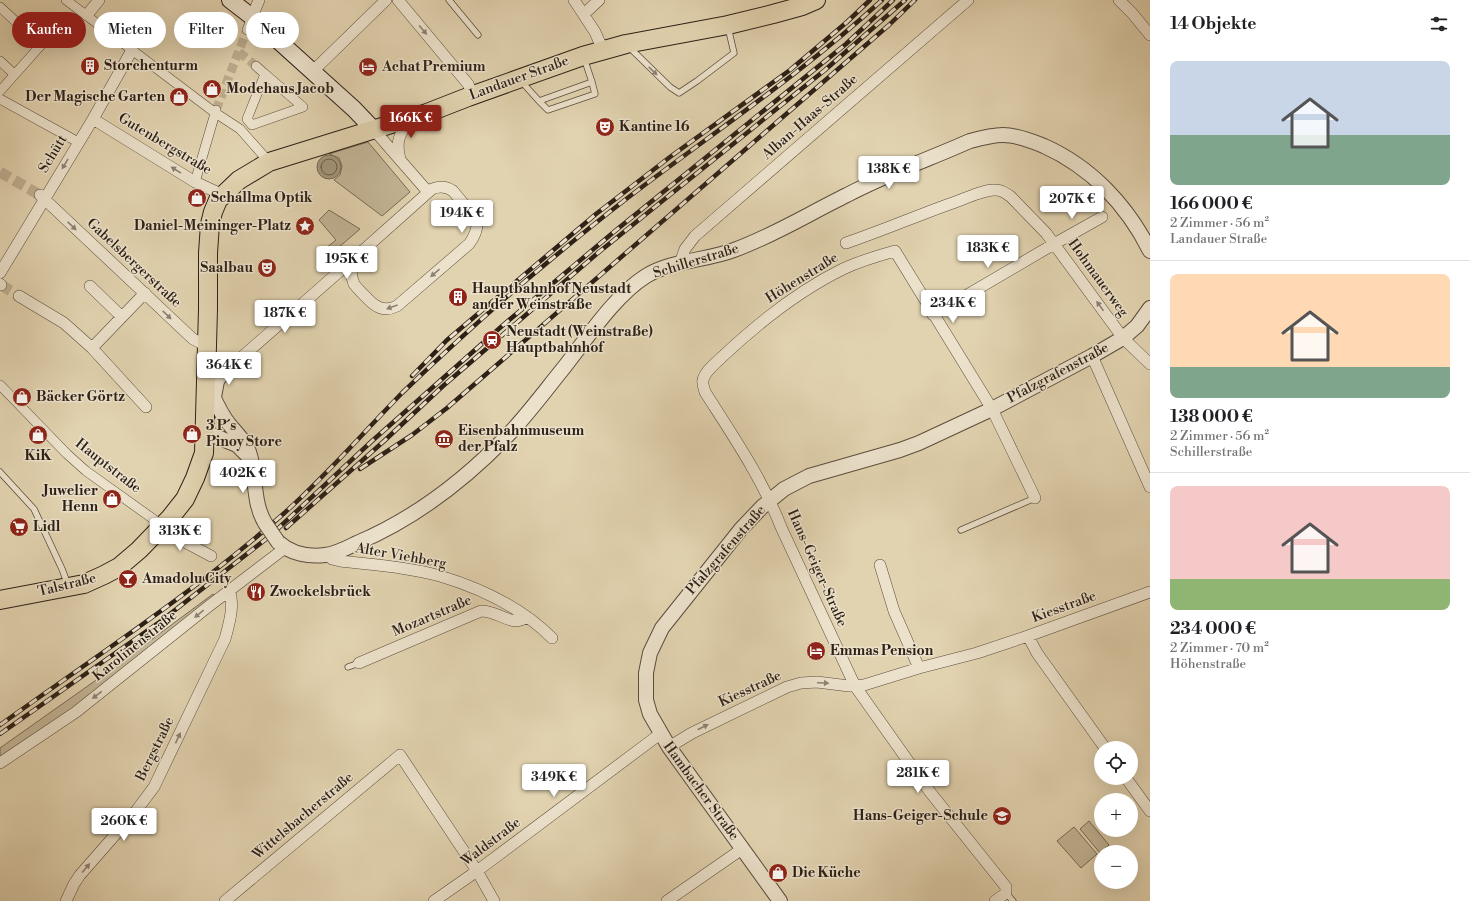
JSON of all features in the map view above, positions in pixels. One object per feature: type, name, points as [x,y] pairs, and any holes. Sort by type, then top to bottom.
[{"type":"main road","points":[[230,0],[246,19]]},
{"type":"main road","name":"Landauer Straße","points":[[163,526],[185,499],[191,489],[204,453],[208,253],[210,224],[215,204],[239,180],[269,162],[290,154],[411,118],[583,56],[626,44],[728,25],[791,10],[816,0]]},
{"type":"main road","points":[[281,48],[312,72],[354,109],[374,130]]},
{"type":"main road","name":"Talstraße","points":[[0,600],[93,581],[119,567],[163,526]]},
{"type":"street","points":[[66,0],[240,130],[269,162]]},
{"type":"street","points":[[87,16],[99,0]]},
{"type":"street","points":[[254,12],[259,0]]},
{"type":"street","points":[[312,72],[386,0]]},
{"type":"street","points":[[398,0],[468,84],[472,95]]},
{"type":"street","points":[[574,0],[595,32],[603,50]]},
{"type":"street","points":[[584,14],[599,0]]},
{"type":"street","name":"Alban-Haas-Straße","points":[[680,263],[685,249],[695,236],[968,0]]},
{"type":"street","points":[[1119,0],[1150,35]]},
{"type":"street","points":[[0,7],[41,45],[0,90]]},
{"type":"street","name":"Schütt","points":[[0,273],[42,197],[93,118],[132,50]]},
{"type":"street","points":[[0,61],[14,74]]},
{"type":"street","points":[[256,66],[303,107],[252,125],[247,119],[265,74]]},
{"type":"street","points":[[0,99],[78,142]]},
{"type":"street","points":[[195,182],[216,111]]},
{"type":"street","name":"Gutenbergstraße","points":[[93,118],[195,182],[223,195]]},
{"type":"street","points":[[401,160],[398,151],[398,140],[411,118]]},
{"type":"street","points":[[374,130],[428,192]]},
{"type":"street","name":"Schillerstraße","points":[[282,545],[296,553],[312,556],[327,555],[375,536],[405,520],[446,492],[471,472],[510,434],[611,308],[630,287],[656,270],[680,263],[704,259],[734,250],[795,223],[848,194],[970,141],[987,136],[1004,135],[1037,143],[1059,153],[1088,172],[1107,189],[1130,217],[1142,235],[1150,251]]},
{"type":"street","points":[[282,545],[265,523],[258,504],[247,445],[220,411],[206,380],[234,364],[428,192],[436,187],[449,188],[456,193],[477,220],[477,230],[472,240],[393,308],[383,309],[373,305],[355,285],[351,273],[350,262]]},
{"type":"street","name":"Hohmauerweg","points":[[846,243],[967,198],[998,189],[1010,196],[1036,222],[1123,338],[1150,364]]},
{"type":"street","name":"Gabelsbergerstraße","points":[[42,197],[193,339],[207,346]]},
{"type":"street","points":[[933,315],[1054,244],[1102,218]]},
{"type":"street","name":"Höhenstraße","points":[[770,500],[752,467],[705,392],[703,380],[711,368],[756,327],[790,301],[825,278],[859,262],[895,251],[992,409]]},
{"type":"street","points":[[90,286],[122,317]]},
{"type":"street","points":[[92,348],[145,294]]},
{"type":"street","points":[[18,296],[64,323],[92,348],[146,407]]},
{"type":"street","points":[[1123,338],[1137,326],[1150,308]]},
{"type":"street","name":"Pfalzgrafenstraße","points":[[660,734],[650,714],[646,700],[646,673],[654,644],[662,628],[695,585],[741,529],[770,500],[784,489],[810,476],[919,443],[992,409],[1123,338]]},
{"type":"street","points":[[1092,356],[1150,487]]},
{"type":"street","points":[[214,397],[217,381],[225,369]]},
{"type":"street","name":"Hauptstraße","points":[[0,385],[66,454],[86,471],[181,540],[211,556]]},
{"type":"street","name":"Pfalzgrafenstraße","points":[[992,409],[1035,498]]},
{"type":"street","points":[[205,432],[217,425],[229,424]]},
{"type":"street","points":[[205,432],[237,445],[251,460]]},
{"type":"street","name":"Hans-Geiger-Straße","points":[[770,500],[784,534],[855,686],[930,792],[1006,887],[1009,897],[995,901]]},
{"type":"street","name":"Karolinenstraße","points":[[0,763],[81,707],[229,590],[282,545]]},
{"type":"street","name":"Alter Viehberg","points":[[327,555],[332,559],[340,561],[418,571],[439,576],[480,591],[527,617],[552,638]]},
{"type":"street","points":[[880,565],[894,611],[919,668]]},
{"type":"street","name":"Bergstraße","points":[[66,901],[77,879],[136,811],[162,774],[224,639],[228,626],[232,601],[229,590]]},
{"type":"street","name":"Kiesstraße","points":[[669,747],[692,733],[787,687],[801,683],[817,682],[855,686],[977,653],[1150,592]]},
{"type":"street","name":"Mozartstraße","points":[[354,665],[481,611],[495,612],[513,621],[519,621],[527,617]]},
{"type":"street","points":[[1028,636],[1037,653],[1100,741]]},
{"type":"street","name":"Hambacher Straße","points":[[660,734],[780,901]]},
{"type":"street","name":"Waldstraße","points":[[434,901],[477,871],[660,734]]},
{"type":"street","name":"Wittelsbacherstraße","points":[[225,901],[400,755],[477,871]]},
{"type":"street","points":[[1131,785],[1150,811]]},
{"type":"street","name":"Hambacher Straße","points":[[667,901],[742,849]]},
{"type":"street","points":[[477,871],[494,901]]},
{"type":"lane","points":[[449,0],[478,35]]},
{"type":"lane","points":[[626,44],[670,87],[679,93],[734,53],[728,25]]},
{"type":"lane","points":[[519,79],[548,110],[596,94],[583,56]]},
{"type":"lane","points":[[539,100],[592,82]]},
{"type":"lane","points":[[0,472],[34,509],[69,587]]},
{"type":"lane","points":[[961,530],[1035,498]]},
{"type":"shaded area","points":[[368,142],[410,192],[382,216],[334,180],[340,175],[342,166],[339,158],[329,154]]},
{"type":"shaded area","points":[[329,210],[360,229],[331,254],[326,248],[336,240],[319,220]]},
{"type":"shaded area","points":[[213,594],[215,596],[72,709],[0,758],[0,748],[116,666]]},
{"type":"shaded area","points":[[1089,821],[1094,827],[1094,837],[1102,837],[1109,845],[1094,846],[1080,829]]},
{"type":"shaded area","points":[[1074,827],[1094,850],[1094,857],[1081,868],[1057,841]]},
{"type":"water","points":[[329,155],[334,156],[340,162],[340,172],[334,178],[329,179],[324,178],[318,172],[317,167],[318,162],[324,156]]},
{"type":"tunnel","points":[[216,110],[246,33]]},
{"type":"tunnel","points":[[239,52],[256,66]]},
{"type":"tunnel","points":[[0,172],[40,195]]},
{"type":"tunnel","points":[[1,285],[19,296]]},
{"type":"railway","points":[[412,376],[447,340],[596,214],[670,157],[790,70],[847,22],[870,0]]},
{"type":"railway","points":[[0,725],[143,624],[248,544],[281,516],[328,471],[402,393],[510,294],[618,205],[824,50],[882,0]]},
{"type":"railway","points":[[0,734],[161,621],[270,536],[372,441],[502,326],[615,231],[846,44],[893,0]]},
{"type":"railway","points":[[286,528],[383,442],[443,386],[599,252],[825,70],[905,0]]},
{"type":"railway","points":[[360,469],[412,435],[447,408],[889,25],[915,0]]},
{"type":"place","name":"Storchenturm","points":[[90,66]]},
{"type":"place","name":"Achat Premium","points":[[368,67]]},
{"type":"place","name":"Modehaus Jacob","points":[[212,89]]},
{"type":"place","name":"Der Magische Garten","points":[[179,97]]},
{"type":"place","name":"Kantine 16","points":[[605,127]]},
{"type":"place","name":"Schallma Optik","points":[[197,198]]},
{"type":"place","name":"Daniel-Meininger-Platz","points":[[305,226]]},
{"type":"place","name":"Saalbau","points":[[267,268]]},
{"type":"place","name":"Hauptbahnhof Neustadt an der Weinstraße","points":[[458,297]]},
{"type":"place","name":"Neustadt (Weinstraße) Hauptbahnhof","points":[[492,340]]},
{"type":"place","name":"Bäcker Görtz","points":[[22,397]]},
{"type":"place","name":"3 P´s Pinoy Store","points":[[192,434]]},
{"type":"place","name":"KiK","points":[[38,435]]},
{"type":"place","name":"Eisenbahnmuseum der Pfalz","points":[[444,439]]},
{"type":"place","name":"Juwelier Henn","points":[[112,499]]},
{"type":"place","name":"Lidl","points":[[19,527]]},
{"type":"place","name":"Amadolu City","points":[[128,579]]},
{"type":"place","name":"Zwockelsbrück","points":[[256,592]]},
{"type":"place","name":"Emmas Pension","points":[[816,651]]},
{"type":"place","name":"Hans-Geiger-Schule","points":[[1002,816]]},
{"type":"place","name":"Die Küche","points":[[778,873]]}]
